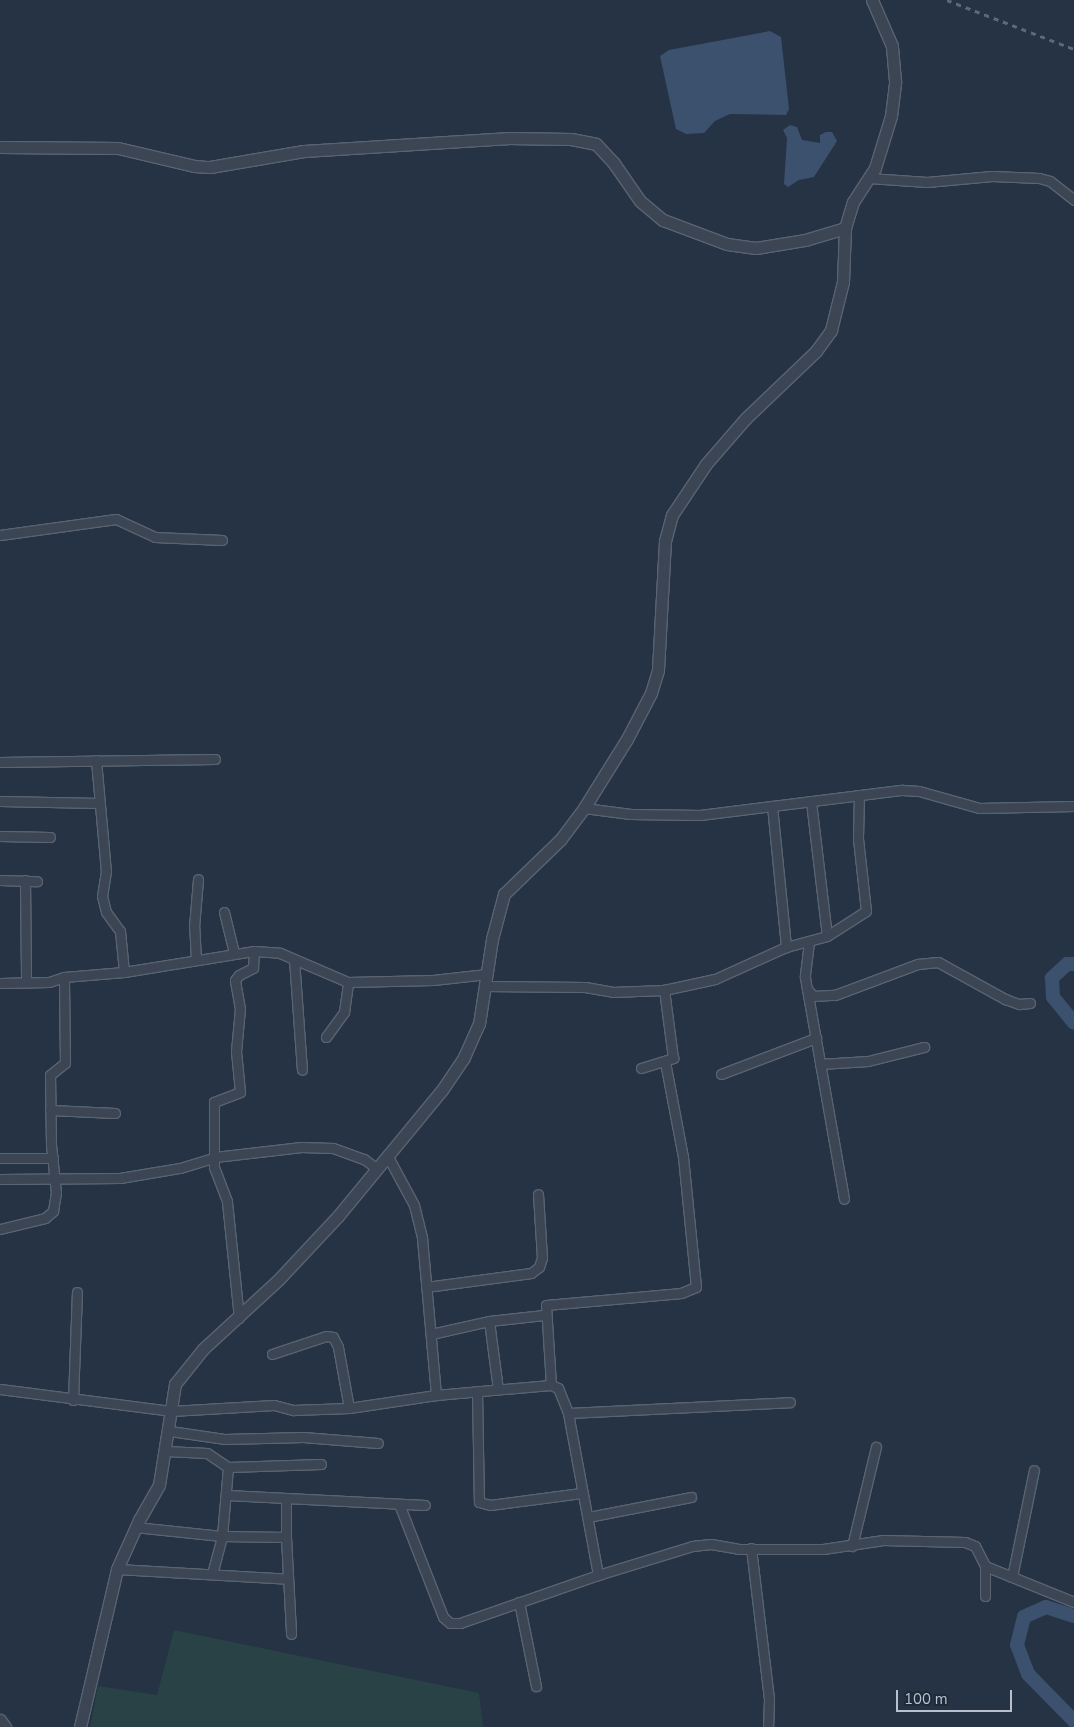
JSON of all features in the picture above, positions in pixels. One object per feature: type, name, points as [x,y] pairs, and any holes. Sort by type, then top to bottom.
[{"type":"street","points":[[80,1727],[117,1569],[135,1527],[159,1485],[170,1431],[175,1384],[186,1366],[286,1272],[442,1090],[464,1058],[479,1024],[499,905],[504,894],[560,840],[584,808],[627,740],[651,693],[658,670],[665,541],[672,515],[695,478],[746,418],[824,341],[837,314],[843,282],[844,228],[853,202],[874,168],[891,116],[895,81],[892,46],[872,0]]},
{"type":"street","points":[[0,147],[118,148],[210,167],[304,151],[508,138],[586,141],[604,151],[640,201],[663,220],[742,248],[774,245],[844,228]]},
{"type":"street","points":[[874,168],[927,182],[992,176],[1039,178],[1050,181],[1074,200]]},
{"type":"street","points":[[0,535],[116,519],[155,538],[222,540]]},
{"type":"street","points":[[0,762],[214,759]]},
{"type":"street","points":[[96,760],[106,871],[102,896],[106,912],[120,931],[124,972]]},
{"type":"street","points":[[584,808],[631,814],[700,815],[859,795],[919,791],[964,806],[1004,810],[1074,806]]},
{"type":"street","points":[[0,983],[48,982],[64,977],[124,972],[254,951],[280,953],[348,982],[487,980],[584,987],[612,992],[664,990],[715,979],[786,947],[810,942],[826,936],[866,911],[858,838],[859,795]]},
{"type":"street","points":[[0,801],[99,803]]},
{"type":"street","points":[[811,801],[826,936]]},
{"type":"street","points":[[772,806],[786,947]]},
{"type":"street","points":[[0,836],[50,837]]},
{"type":"street","points":[[196,960],[194,926],[198,879]]},
{"type":"street","points":[[0,880],[37,881]]},
{"type":"street","points":[[26,880],[26,982]]},
{"type":"street","points":[[224,912],[234,953]]},
{"type":"street","points":[[810,942],[805,965],[807,989],[844,1199]]},
{"type":"street","points":[[239,1318],[227,1201],[214,1167],[214,1102],[240,1092],[236,1051],[240,1009],[235,980],[239,974],[253,968],[254,951]]},
{"type":"street","points":[[294,959],[302,1070]]},
{"type":"street","points":[[807,989],[813,996],[836,995],[918,964],[938,962],[1005,999],[1019,1004],[1030,1002]]},
{"type":"street","points":[[0,1229],[49,1216],[56,1202],[50,1110],[51,1072],[65,1063],[64,977]]},
{"type":"street","points":[[326,1037],[344,1012],[348,982]]},
{"type":"street","points":[[641,1068],[673,1058],[674,1050],[664,990]]},
{"type":"street","points":[[721,1074],[816,1038]]},
{"type":"street","points":[[820,1064],[868,1061],[924,1047]]},
{"type":"street","points":[[551,1385],[544,1314],[546,1305],[556,1302],[681,1293],[691,1291],[696,1286],[683,1157],[665,1062]]},
{"type":"street","points":[[50,1110],[115,1113]]},
{"type":"street","points":[[0,1179],[120,1178],[180,1168],[215,1157],[318,1147],[364,1159],[376,1168]]},
{"type":"street","points":[[387,1156],[414,1205],[422,1238],[436,1395]]},
{"type":"street","points":[[0,1158],[53,1158]]},
{"type":"street","points":[[426,1287],[531,1273],[539,1267],[542,1258],[538,1194]]},
{"type":"street","points":[[73,1400],[77,1292]]},
{"type":"street","points":[[431,1334],[489,1321],[544,1314]]},
{"type":"street","points":[[489,1321],[498,1389]]},
{"type":"street","points":[[272,1354],[326,1336],[333,1337],[338,1348],[349,1408]]},
{"type":"street","points":[[0,1389],[73,1400],[171,1411],[274,1405],[293,1410],[349,1408],[436,1395],[551,1385],[558,1388],[568,1413],[581,1493],[588,1517],[598,1575]]},
{"type":"street","points":[[477,1391],[479,1502],[490,1505],[581,1493]]},
{"type":"street","points":[[568,1413],[790,1402]]},
{"type":"street","points":[[170,1431],[225,1439],[303,1437],[378,1443]]},
{"type":"street","points":[[852,1546],[876,1447]]},
{"type":"street","points":[[166,1451],[207,1453],[228,1467],[321,1464]]},
{"type":"street","points":[[212,1574],[222,1536],[228,1467]]},
{"type":"street","points":[[1012,1577],[1034,1470]]},
{"type":"street","points":[[227,1495],[425,1505]]},
{"type":"street","points":[[588,1517],[690,1497]]},
{"type":"street","points":[[286,1499],[291,1634]]},
{"type":"street","points":[[399,1504],[443,1617],[450,1623],[460,1623],[598,1575],[692,1546],[711,1544],[751,1548],[852,1546],[883,1540],[965,1542],[975,1546],[985,1566],[985,1596]]},
{"type":"street","points":[[135,1527],[222,1536],[286,1537]]},
{"type":"street","points":[[751,1548],[770,1700],[768,1727]]},
{"type":"street","points":[[985,1566],[1074,1602]]},
{"type":"street","points":[[117,1569],[288,1579]]},
{"type":"street","points":[[519,1602],[536,1686]]},
{"type":"street","points":[[0,1720],[6,1727]]},
{"type":"green space","points":[[174,1630],[479,1693],[483,1727],[90,1727],[98,1686],[157,1695]]},
{"type":"water","points":[[770,31],[781,37],[789,109],[786,115],[730,114],[715,121],[704,133],[686,134],[676,129],[660,56],[669,50]]},
{"type":"water","points":[[790,125],[797,127],[802,140],[820,143],[820,135],[832,132],[837,141],[814,177],[799,180],[788,187],[784,184],[787,138],[783,130]]},
{"type":"waterway","points":[[1074,964],[1067,964],[1052,978],[1053,997],[1074,1023]]},
{"type":"waterway","points":[[1074,1616],[1046,1607],[1024,1617],[1017,1645],[1028,1674],[1074,1721]]},
{"type":"railway","points":[[947,0],[1074,49]]}]
